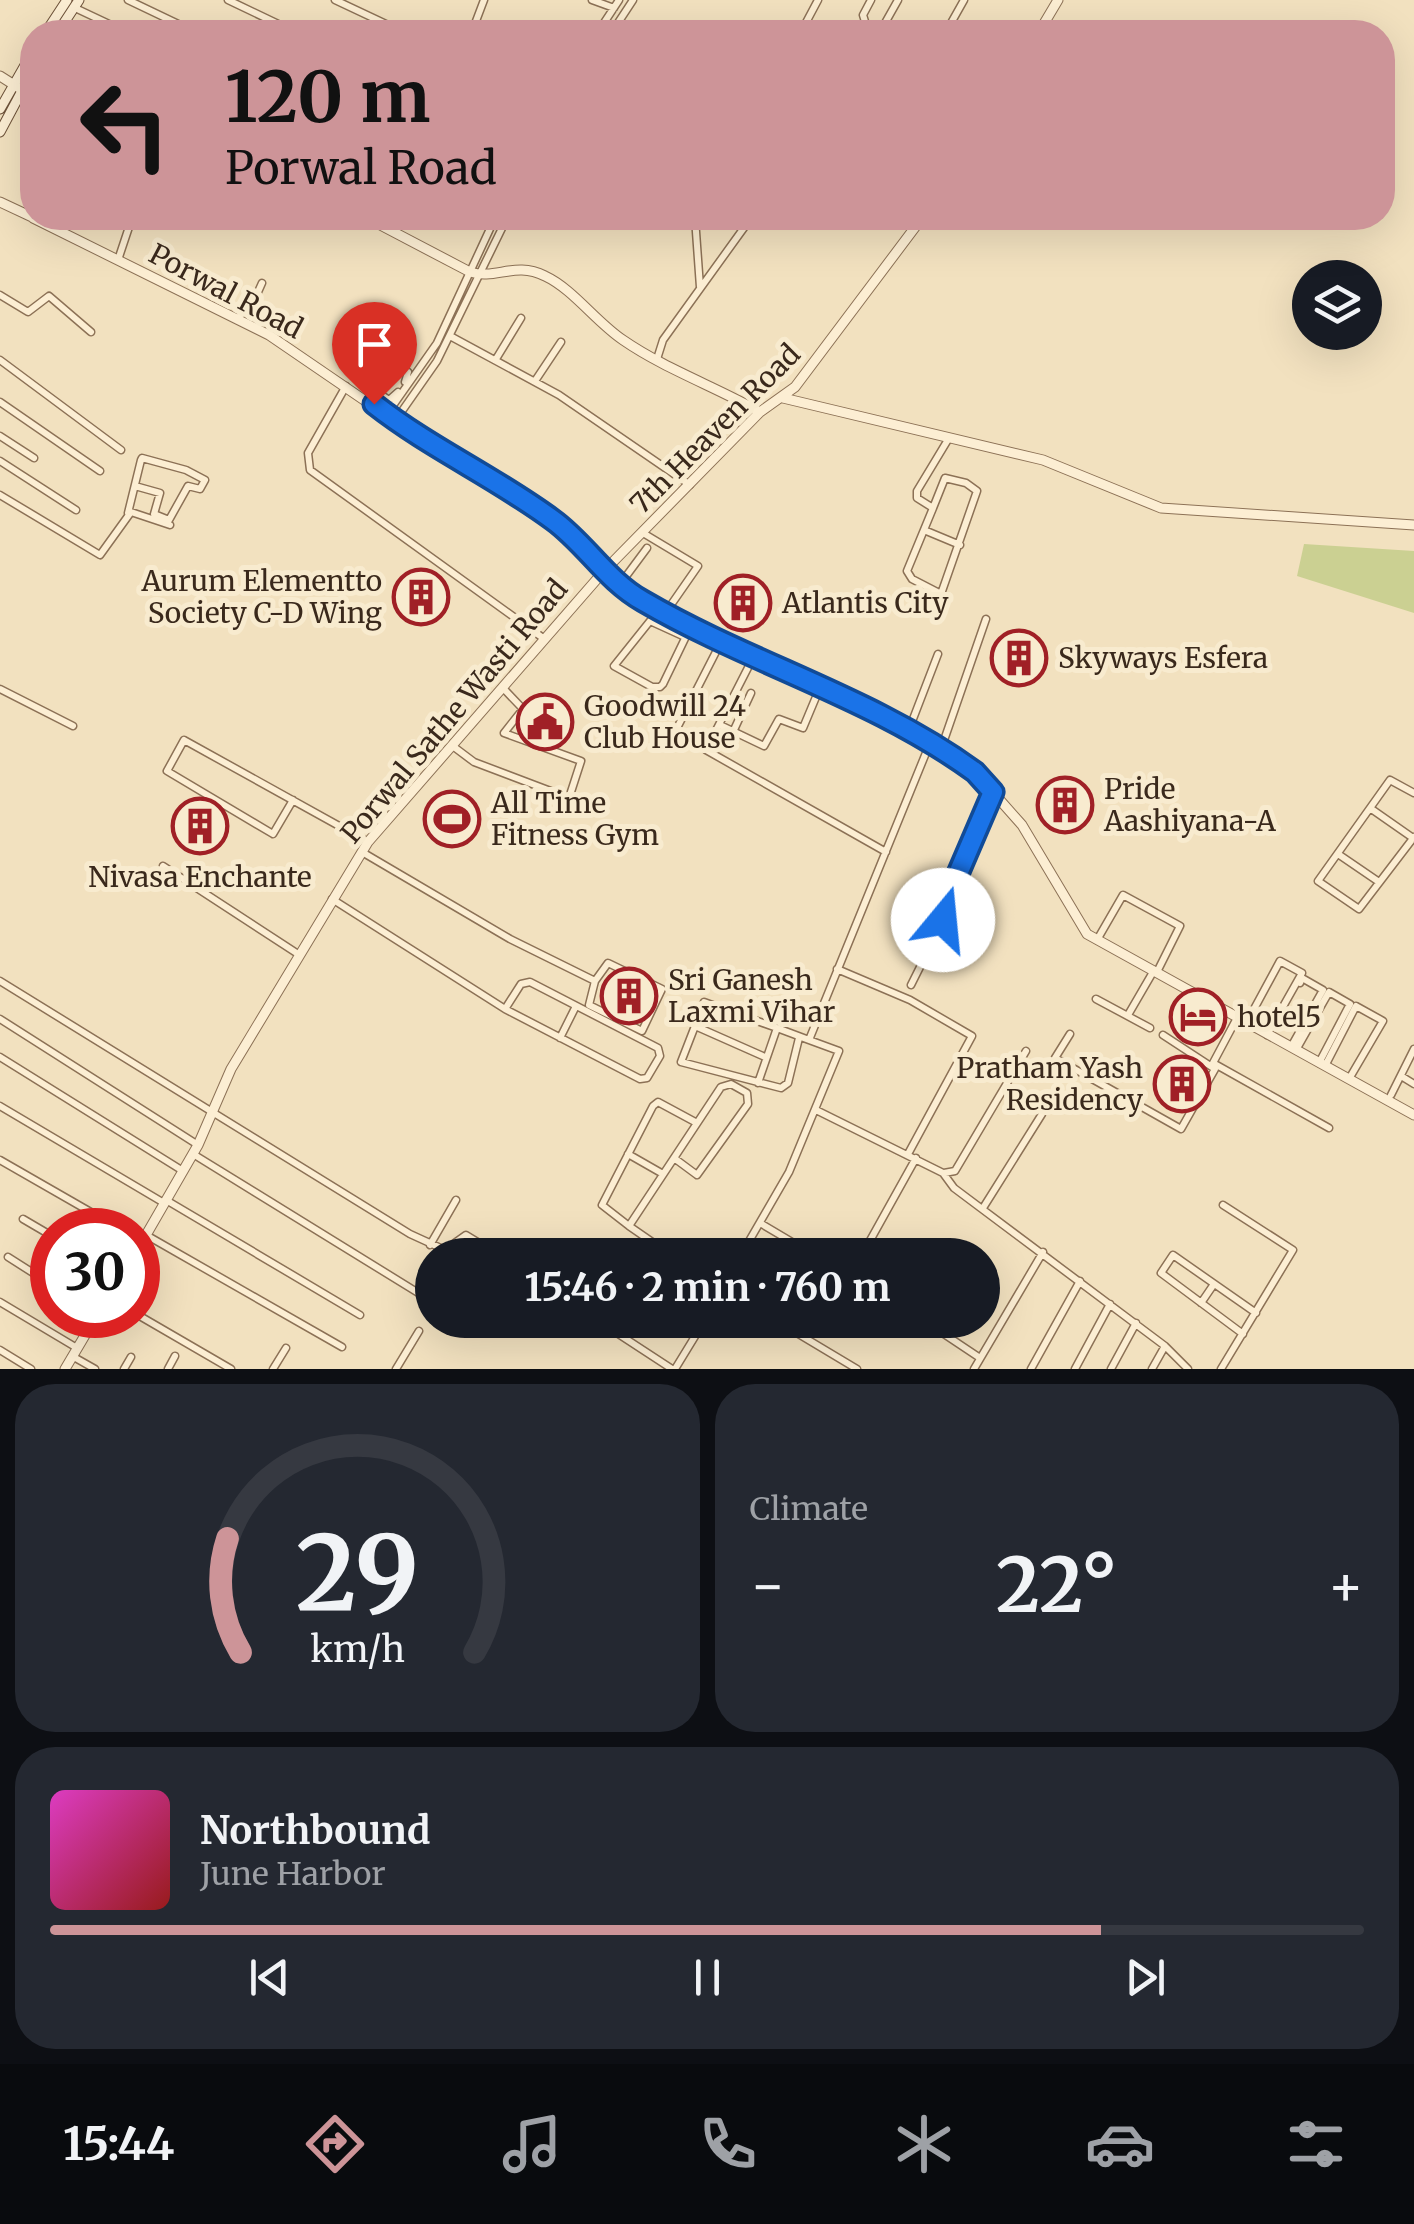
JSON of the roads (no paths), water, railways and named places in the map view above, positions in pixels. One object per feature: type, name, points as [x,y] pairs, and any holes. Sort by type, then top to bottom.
[{"type":"street","points":[[128,0],[170,20]]},
{"type":"street","points":[[228,0],[269,20]]},
{"type":"street","points":[[335,0],[378,20]]},
{"type":"street","points":[[592,0],[616,4]]},
{"type":"street","points":[[72,2],[104,20]]},
{"type":"street","points":[[0,76],[18,88]]},
{"type":"street","points":[[0,132],[20,83]]},
{"type":"street","points":[[0,109],[20,86]]},
{"type":"street","name":"Porwal Road","points":[[59,230],[238,320],[346,385],[377,399],[391,417],[481,470],[557,523],[620,584],[666,613],[822,685],[940,749],[975,772],[1035,842],[1084,929],[1097,940],[1414,1115]]},
{"type":"street","points":[[118,260],[128,230]]},
{"type":"street","points":[[390,230],[475,274],[513,266],[548,276],[602,326],[760,412]]},
{"type":"street","points":[[391,417],[450,336],[490,230]]},
{"type":"street","points":[[391,417],[500,230]]},
{"type":"street","points":[[696,230],[700,288]]},
{"type":"street","points":[[657,359],[663,340],[742,230]]},
{"type":"street","name":"7th Heaven Road","points":[[604,570],[760,412],[783,398],[913,230]]},
{"type":"street","points":[[238,320],[248,298],[254,301],[262,283]]},
{"type":"street","points":[[0,296],[28,312],[49,296],[91,332]]},
{"type":"street","points":[[496,359],[521,318]]},
{"type":"street","points":[[450,336],[536,382],[691,486]]},
{"type":"street","points":[[536,382],[561,342]]},
{"type":"street","points":[[0,360],[120,450]]},
{"type":"street","points":[[391,360],[409,376],[392,399],[377,399],[372,384],[391,360]]},
{"type":"street","points":[[346,385],[308,453],[310,470],[543,638]]},
{"type":"street","points":[[783,398],[1043,460],[1148,504],[1414,524]]},
{"type":"street","points":[[0,402],[100,471]]},
{"type":"street","points":[[0,436],[34,458]]},
{"type":"street","points":[[933,508],[917,498],[917,490],[949,436]]},
{"type":"street","points":[[0,494],[100,555],[128,513],[134,486],[142,458],[186,470],[205,480],[200,489],[188,486],[169,520],[154,514],[160,493],[134,486]]},
{"type":"street","points":[[0,460],[76,510]]},
{"type":"street","points":[[946,478],[966,483],[976,492],[941,594],[908,576],[933,508],[946,478]]},
{"type":"street","points":[[128,513],[170,525]]},
{"type":"street","points":[[924,530],[960,545]]},
{"type":"street","points":[[643,532],[698,566],[666,613]]},
{"type":"street","points":[[620,584],[647,548]]},
{"type":"street","name":"Porwal Sathe Wasti Road","points":[[160,1210],[195,1149],[231,1069],[365,847],[604,570]]},
{"type":"street","points":[[940,749],[986,619]]},
{"type":"street","points":[[685,636],[650,620],[614,666],[652,688],[660,687],[690,626]]},
{"type":"street","points":[[676,730],[722,640]]},
{"type":"street","points":[[755,654],[706,750],[886,852]]},
{"type":"street","points":[[908,732],[938,654]]},
{"type":"street","points":[[719,725],[764,746],[779,719],[803,728],[822,685]]},
{"type":"street","points":[[454,747],[474,762],[569,798],[581,761],[504,733],[523,709],[502,687]]},
{"type":"street","points":[[0,689],[73,726]]},
{"type":"street","points":[[733,732],[751,693]]},
{"type":"street","points":[[293,800],[273,834],[167,771],[184,740],[293,800],[510,939],[595,981]]},
{"type":"street","points":[[809,1040],[930,743]]},
{"type":"street","points":[[1370,808],[1414,838],[1359,908],[1318,881],[1370,808],[1394,779],[1414,793]]},
{"type":"street","points":[[911,985],[954,899],[954,883],[993,792]]},
{"type":"street","points":[[1338,854],[1379,882]]},
{"type":"street","points":[[163,866],[298,954]]},
{"type":"street","points":[[1097,940],[1123,895],[1180,926],[1128,1015]]},
{"type":"street","points":[[332,899],[505,1009],[640,1079],[647,1078],[659,1059],[658,1048],[524,982],[505,1009]]},
{"type":"street","points":[[1213,1063],[1280,961],[1302,973],[1268,1035]]},
{"type":"street","points":[[608,963],[662,992],[642,1031],[589,1005],[586,999],[595,981],[608,963]]},
{"type":"street","points":[[837,969],[910,1000],[972,1036],[973,1041],[871,1238]]},
{"type":"street","points":[[1268,1035],[1302,978],[1323,990],[1293,1048]]},
{"type":"street","points":[[0,981],[418,1238]]},
{"type":"street","points":[[1293,1048],[1329,992],[1350,1004],[1322,1064]]},
{"type":"street","points":[[1096,999],[1150,1028]]},
{"type":"street","points":[[752,1238],[816,1110],[838,1051],[704,1002],[681,1057],[684,1066],[784,1087],[799,1038]]},
{"type":"street","points":[[560,1038],[576,1006]]},
{"type":"street","points":[[1322,1064],[1356,1006],[1383,1022],[1349,1079]]},
{"type":"street","points":[[0,1019],[415,1291]]},
{"type":"street","points":[[695,1026],[765,1056]]},
{"type":"street","points":[[758,1083],[777,1028]]},
{"type":"street","points":[[1070,1034],[1055,1058],[1181,1129],[1215,1068],[1213,1063]]},
{"type":"street","points":[[1163,1035],[1330,1128]]},
{"type":"street","points":[[1391,1094],[1414,1049]]},
{"type":"street","points":[[943,1173],[954,1171],[1026,1052]]},
{"type":"street","points":[[0,1057],[183,1171]]},
{"type":"street","points":[[1401,1076],[1414,1084]]},
{"type":"street","points":[[629,1226],[664,1174],[674,1158],[723,1084],[749,1096],[748,1104],[697,1175],[674,1158]]},
{"type":"street","points":[[646,1238],[602,1206],[656,1103],[697,1123]]},
{"type":"street","points":[[0,1106],[360,1315]]},
{"type":"street","points":[[816,1110],[943,1173],[954,1188],[1080,1280],[1165,1346],[1188,1369]]},
{"type":"street","points":[[983,1208],[1042,1114]]},
{"type":"street","points":[[628,1154],[664,1174]]},
{"type":"street","points":[[0,1160],[84,1208]]},
{"type":"street","points":[[434,1238],[456,1200]]},
{"type":"street","points":[[1221,1369],[1293,1250],[1223,1205]]},
{"type":"street","points":[[23,1219],[30,1223]]},
{"type":"street","points":[[760,1223],[785,1238]]},
{"type":"street","points":[[160,1251],[342,1347]]},
{"type":"street","points":[[974,1369],[1043,1252]]},
{"type":"street","points":[[1243,1334],[1161,1273],[1174,1255],[1256,1313]]},
{"type":"street","points":[[8,1257],[30,1271]]},
{"type":"street","points":[[1031,1369],[1080,1280]]},
{"type":"street","points":[[1201,1303],[1214,1284]]},
{"type":"street","points":[[0,1302],[95,1369]]},
{"type":"street","points":[[1075,1369],[1110,1304]]},
{"type":"street","points":[[1111,1369],[1136,1324]]},
{"type":"street","points":[[160,1328],[231,1369]]},
{"type":"street","points":[[65,1369],[83,1338]]},
{"type":"street","points":[[396,1369],[415,1338]]},
{"type":"street","points":[[625,1338],[674,1369],[693,1338]]},
{"type":"street","points":[[805,1338],[858,1369]]},
{"type":"street","points":[[949,1338],[980,1358]]},
{"type":"street","points":[[1152,1369],[1165,1346]]},
{"type":"street","points":[[273,1369],[286,1348]]},
{"type":"street","points":[[0,1350],[31,1369]]},
{"type":"street","points":[[168,1369],[175,1356]]},
{"type":"street","points":[[124,1369],[131,1357]]},
{"type":"place","name":"Aurum Elementto Society C-D Wing","points":[[421,597]]},
{"type":"place","name":"Atlantis City","points":[[743,603]]},
{"type":"place","name":"Skyways Esfera","points":[[1019,658]]},
{"type":"place","name":"Goodwill 24 Club House","points":[[545,722]]},
{"type":"place","name":"Pride Aashiyana-A","points":[[1065,805]]},
{"type":"place","name":"All Time Fitness Gym","points":[[452,819]]},
{"type":"place","name":"Nivasa Enchante","points":[[200,826]]},
{"type":"place","name":"Sri Ganesh Laxmi Vihar","points":[[629,996]]},
{"type":"place","name":"hotel5","points":[[1198,1017]]},
{"type":"place","name":"Pratham Yash Residency","points":[[1182,1084]]}]
